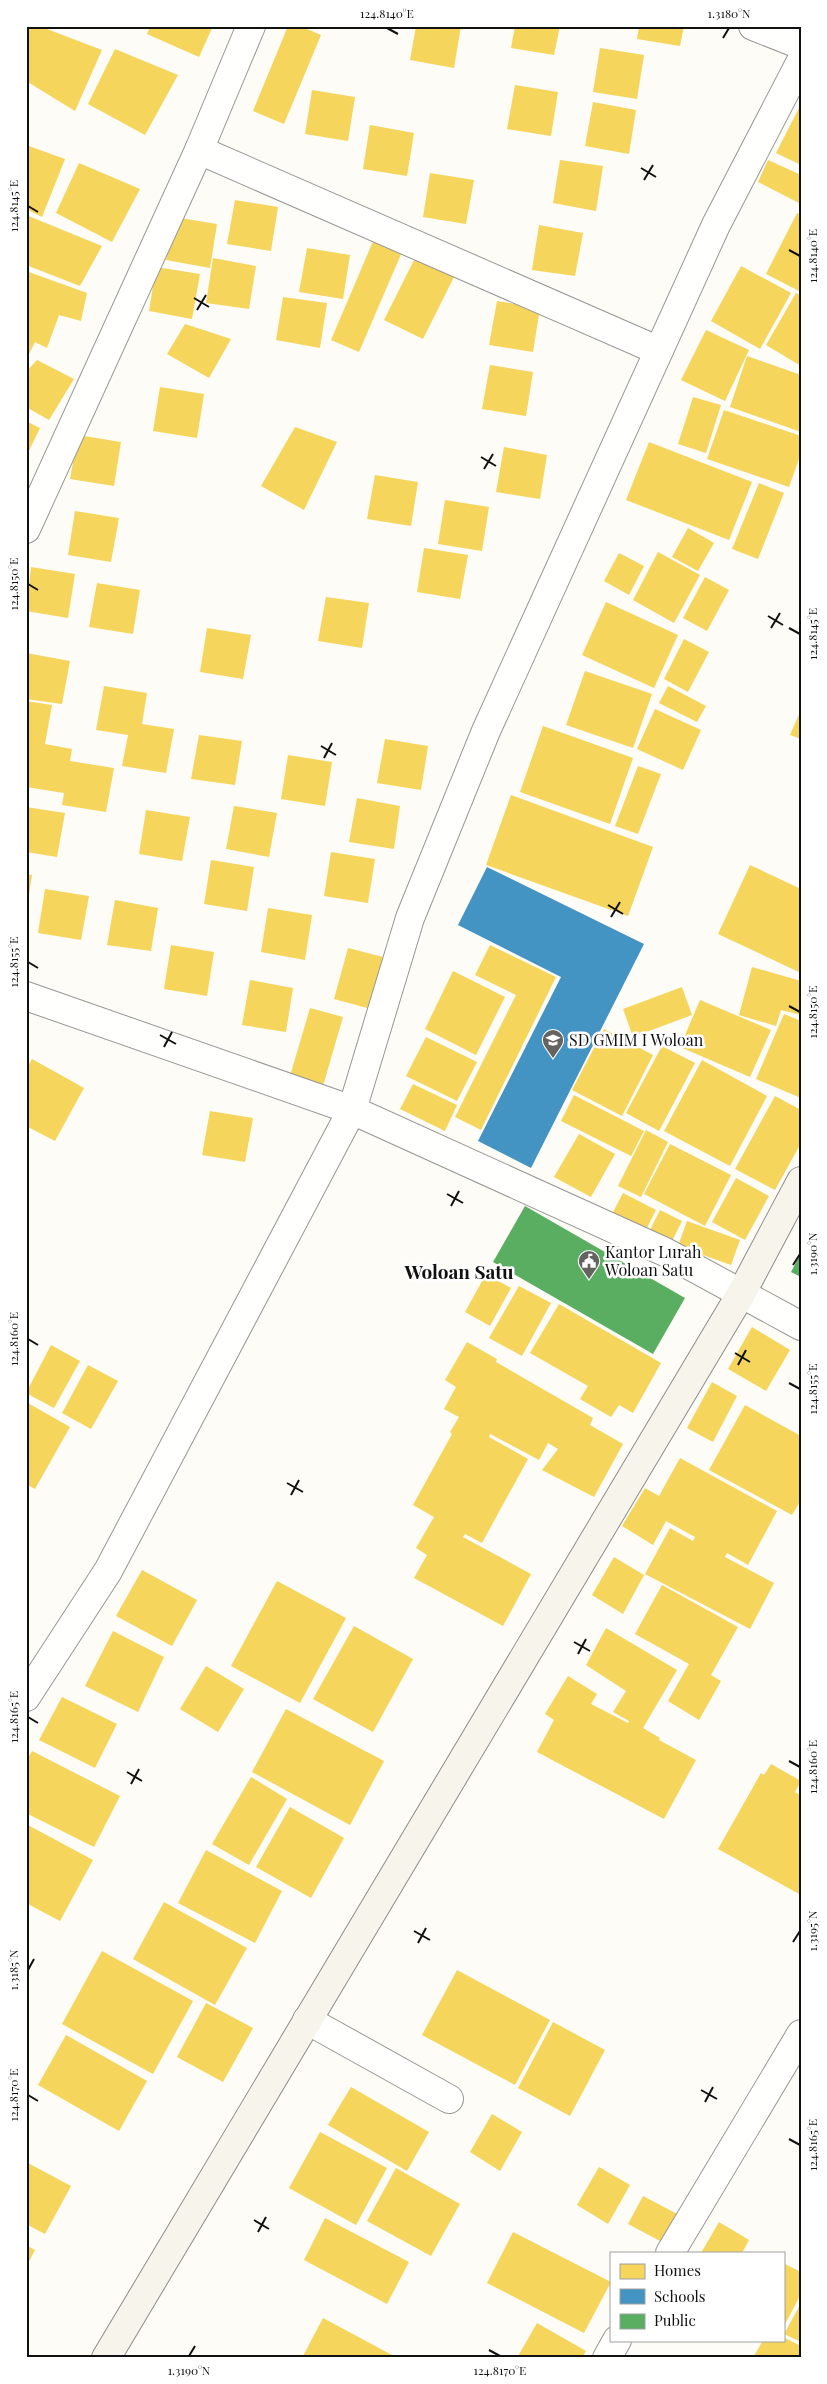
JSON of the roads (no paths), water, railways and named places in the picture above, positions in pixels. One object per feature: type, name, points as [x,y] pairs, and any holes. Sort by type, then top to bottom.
[{"type":"main road","points":[[106,2358],[741,1294],[801,1180]]},
{"type":"street","points":[[26,529],[199,150],[251,26]]},
{"type":"street","points":[[753,26],[801,45]]},
{"type":"street","points":[[26,1697],[108,1571],[352,1110],[410,918],[486,730],[657,350],[716,225],[801,61]]},
{"type":"street","points":[[199,150],[657,350]]},
{"type":"street","points":[[26,996],[352,1110],[666,1252],[801,1326]]},
{"type":"street","points":[[308,2020],[449,2099]]},
{"type":"street","points":[[671,2252],[801,2034]]},
{"type":"street","points":[[607,2358],[617,2342]]},
{"type":"place","name":"SD GMIM I Woloan","points":[[553,1059]]},
{"type":"place","name":"Kantor Lurah Woloan Satu","points":[[589,1280]]},
{"type":"district","name":"Woloan Satu","points":[[459,1272]]}]
